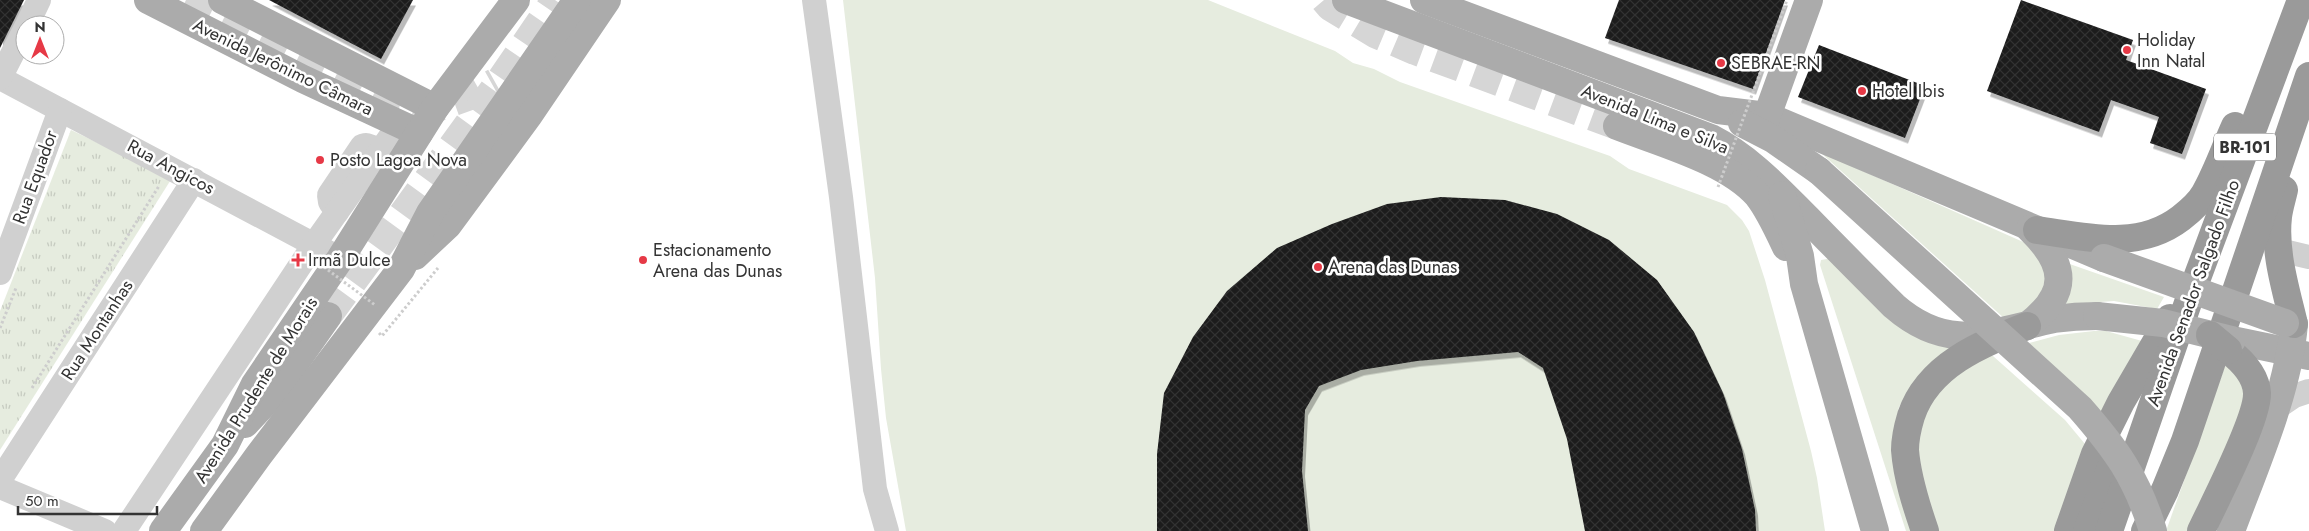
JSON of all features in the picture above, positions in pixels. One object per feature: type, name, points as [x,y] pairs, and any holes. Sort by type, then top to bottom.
[{"type":"highway","points":[[2032,228],[2126,240],[2162,231],[2185,214],[2204,194],[2212,178],[2288,0]]},
{"type":"highway","name":"Avenida Senador Salgado Filho","points":[[2109,531],[2191,294],[2301,0]]},
{"type":"highway","name":"BR-101","points":[[2145,531],[2165,490],[2185,441],[2309,76]]},
{"type":"highway","points":[[2296,324],[2283,279],[2279,250],[2278,217],[2292,154],[2309,108]]},
{"type":"highway","points":[[2068,531],[2095,454],[2121,402],[2205,258]]},
{"type":"highway","points":[[2087,531],[2119,446],[2136,416],[2191,294]]},
{"type":"highway","points":[[1925,531],[1910,481],[1905,448],[1908,425],[1921,393],[1930,382],[1957,358],[1991,340],[2027,326]]},
{"type":"highway","points":[[2202,531],[2248,428],[2256,401],[2255,385],[2247,369],[2223,341]]},
{"type":"main road","name":"Avenida Jerônimo Câmara","points":[[148,0],[303,79],[410,128]]},
{"type":"main road","name":"Avenida Jerônimo Câmara","points":[[222,0],[434,108]]},
{"type":"main road","name":"Avenida Prudente de Morais","points":[[163,531],[225,445],[256,384],[332,263],[410,128],[434,108],[516,0]]},
{"type":"main road","name":"Avenida Prudente de Morais","points":[[204,531],[265,448],[385,313],[401,269],[430,213],[577,0]]},
{"type":"main road","points":[[401,269],[448,225],[529,115],[607,0]]},
{"type":"main road","name":"Avenida Lima e Silva","points":[[1346,0],[1711,138],[1742,156],[1910,320],[1930,330],[1950,335],[1974,336],[2001,332],[2055,319],[2097,316],[2137,319],[2223,341],[2300,355]]},
{"type":"main road","name":"Avenida Lima e Silva","points":[[1424,0],[1718,110],[1766,116],[2104,258],[2296,324]]},
{"type":"main road","points":[[1766,116],[1809,0]]},
{"type":"main road","points":[[1718,110],[1773,139],[1819,171],[2080,408],[2110,441],[2128,469],[2144,501],[2153,531]]},
{"type":"main road","points":[[1617,126],[1712,163],[1734,176],[1758,196],[1780,234],[1804,284]]},
{"type":"main road","points":[[1781,192],[1800,256],[1804,284],[1875,531]]},
{"type":"main road","points":[[2027,326],[2046,312],[2058,288],[2058,274],[2051,252],[2032,228]]},
{"type":"main road","points":[[225,445],[274,393],[328,316]]},
{"type":"main road","points":[[2231,531],[2286,380],[2300,355],[2296,324]]},
{"type":"street","points":[[32,15],[39,0]]},
{"type":"street","points":[[814,0],[841,197],[875,489],[887,531]]},
{"type":"street","points":[[0,78],[15,48]]},
{"type":"street","name":"Rua Angicos","points":[[0,78],[315,243],[332,263]]},
{"type":"street","name":"Rua Equador","points":[[0,273],[60,110]]},
{"type":"street","points":[[124,531],[315,243],[381,150],[410,128]]},
{"type":"street","name":"Rua Montanhas","points":[[0,480],[194,180]]},
{"type":"street","points":[[2279,250],[2309,257]]},
{"type":"street","points":[[2275,409],[2294,396],[2309,391]]},
{"type":"street","points":[[0,487],[105,531]]},
{"type":"path","points":[[1718,187],[1787,0]]},
{"type":"path","points":[[31,390],[161,183]]},
{"type":"path","points":[[332,263],[385,313]]},
{"type":"path","points":[[382,336],[385,313],[439,267]]},
{"type":"green space","name":"Arena das Dunas","points":[[843,0],[1208,0],[1335,51],[1353,63],[1374,69],[1400,82],[1610,156],[1629,169],[1727,205],[1742,220],[1749,231],[1765,280],[1811,451],[1825,531],[906,531],[886,418],[875,278]]},
{"type":"green space","points":[[71,130],[172,178],[0,450],[0,311]]},
{"type":"green space","points":[[1820,152],[2039,249],[2051,281],[2035,312],[2005,319]]},
{"type":"green space","points":[[1833,258],[1959,345],[1917,378],[1899,407],[1893,436],[1917,531],[1906,531],[1820,265],[1821,260]]},
{"type":"green space","points":[[2064,262],[2164,297],[2157,309],[2114,301],[2059,305]]},
{"type":"green space","points":[[2106,331],[2142,341],[2108,419],[2029,343],[2059,335]]},
{"type":"green space","points":[[1984,355],[1993,356],[2065,420],[2090,450],[2063,531],[1934,531],[1924,501],[1916,438],[1935,393]]},
{"type":"green space","points":[[2225,366],[2234,368],[2250,397],[2195,531],[2166,531]]},
{"type":"building","points":[[0,0],[24,0],[15,15],[0,48]]},
{"type":"building","points":[[269,0],[413,0],[381,59]]},
{"type":"building","name":"SEBRAE-RN","points":[[1619,0],[1785,0],[1753,89],[1605,38]]},
{"type":"building","points":[[2021,0],[2133,40],[2126,60],[2206,89],[2182,154],[2150,143],[2159,117],[2111,100],[2099,132],[1987,91]]},
{"type":"building","name":"Hotel Ibis","points":[[1819,45],[1925,86],[1905,138],[1798,97]]},
{"type":"building","name":"Arena das Dunas","points":[[1441,197],[1505,200],[1557,214],[1609,240],[1657,280],[1694,332],[1723,393],[1742,449],[1755,510],[1756,531],[1585,531],[1567,439],[1543,368],[1518,352],[1417,361],[1361,370],[1319,386],[1305,410],[1302,471],[1308,531],[1157,531],[1157,454],[1164,393],[1193,337],[1227,291],[1277,248],[1332,224],[1387,204]]},
{"type":"tunnel","points":[[186,0],[394,102],[431,110],[470,96],[495,82]]},
{"type":"tunnel","points":[[328,316],[501,79],[555,0]]},
{"type":"tunnel","points":[[1324,0],[1330,7],[1375,34],[1415,51],[1617,126]]},
{"type":"place","name":"Holiday Inn Natal","points":[[2127,50]]},
{"type":"place","name":"SEBRAE-RN","points":[[1721,63]]},
{"type":"place","name":"Hotel Ibis","points":[[1862,91]]},
{"type":"place","name":"Posto Lagoa Nova","points":[[320,160]]},
{"type":"place","name":"Irmã Dulce","points":[[298,260]]},
{"type":"place","name":"Estacionamento Arena das Dunas","points":[[643,260]]},
{"type":"place","name":"Arena das Dunas","points":[[1318,267]]}]
